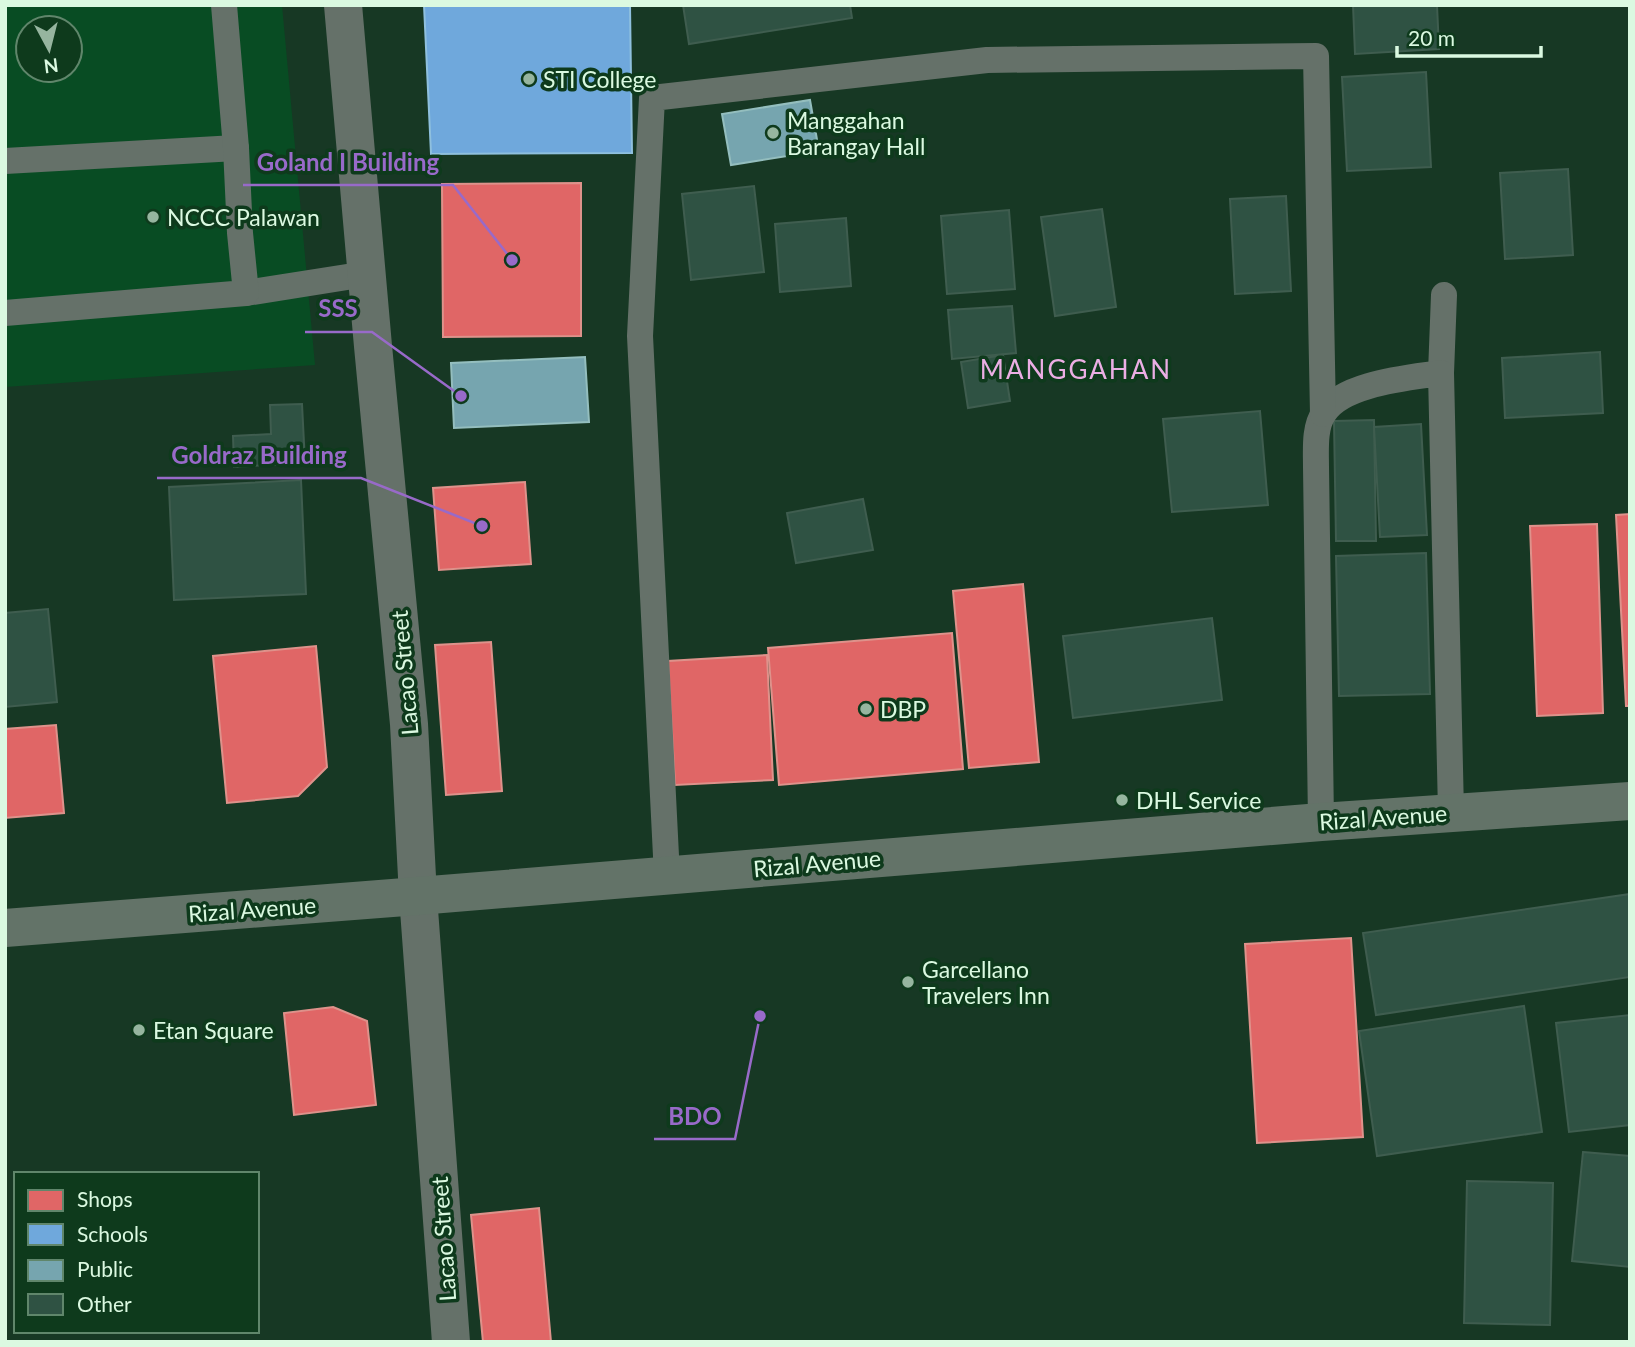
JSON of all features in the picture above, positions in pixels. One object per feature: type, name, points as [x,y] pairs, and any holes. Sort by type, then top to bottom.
[{"type":"main road","name":"Rizal Avenue","points":[[5,928],[1321,822],[1630,801]]},
{"type":"street","name":"Lacao Street","points":[[344,5],[366,274],[409,724],[418,896],[451,1342]]},
{"type":"lane","points":[[224,5],[246,293]]},
{"type":"lane","points":[[667,876],[640,336],[652,98],[987,60],[1315,56],[1323,414],[1317,435],[1316,467],[1321,822]]},
{"type":"lane","points":[[5,161],[236,148]]},
{"type":"lane","points":[[5,313],[246,293],[366,274]]},
{"type":"lane","points":[[1444,295],[1441,373],[1451,812]]},
{"type":"lane","points":[[1323,414],[1348,394],[1368,386],[1441,373]]},
{"type":"shaded area","name":"NCCC Palawan","points":[[5,5],[282,5],[315,365],[5,387]]},
{"type":"building: Shops","points":[[581,183],[581,336],[443,337],[442,184]]},
{"type":"building: Shops","points":[[525,482],[531,564],[439,570],[433,488]]},
{"type":"building: Shops","points":[[1630,514],[1630,706],[1626,706],[1616,515]]},
{"type":"building: Shops","points":[[1597,524],[1603,713],[1537,716],[1530,526]]},
{"type":"building: Shops","points":[[1023,584],[1039,762],[969,768],[953,591]]},
{"type":"building: Shops","name":"DBP","points":[[952,633],[963,769],[779,785],[768,648]]},
{"type":"building: Shops","points":[[491,642],[502,791],[446,795],[435,645]]},
{"type":"building: Shops","points":[[316,646],[327,767],[298,796],[227,803],[213,656]]},
{"type":"building: Shops","points":[[767,655],[773,780],[675,785],[668,661]]},
{"type":"building: Shops","points":[[56,725],[64,813],[5,818],[5,729]]},
{"type":"building: Shops","points":[[1351,938],[1363,1137],[1257,1143],[1245,944]]},
{"type":"building: Shops","points":[[333,1007],[367,1021],[376,1105],[294,1115],[284,1013]]},
{"type":"building: Shops","points":[[539,1208],[551,1342],[483,1342],[471,1215]]},
{"type":"building: Schools","name":"STI College","points":[[424,5],[630,5],[632,153],[431,154]]},
{"type":"building: Public","points":[[810,100],[819,151],[731,165],[722,114]]},
{"type":"building: Public","points":[[585,357],[589,422],[454,428],[451,363]]},
{"type":"building: Other","points":[[683,5],[850,5],[852,18],[689,44]]},
{"type":"building: Other","points":[[1353,5],[1437,5],[1439,49],[1355,54]]},
{"type":"building: Other","points":[[1426,72],[1431,167],[1347,171],[1342,77]]},
{"type":"building: Other","points":[[1568,169],[1573,255],[1505,259],[1500,173]]},
{"type":"building: Other","points":[[754,186],[764,272],[691,280],[682,194]]},
{"type":"building: Other","points":[[1286,196],[1291,291],[1235,294],[1230,199]]},
{"type":"building: Other","points":[[1102,209],[1116,307],[1055,316],[1041,217]]},
{"type":"building: Other","points":[[1009,210],[1015,289],[947,294],[941,216]]},
{"type":"building: Other","points":[[846,218],[851,286],[780,292],[775,224]]},
{"type":"building: Other","points":[[1012,306],[1016,353],[952,359],[948,310]]},
{"type":"building: Other","points":[[1600,352],[1603,413],[1505,418],[1502,358]]},
{"type":"building: Other","points":[[1003,355],[1010,401],[968,408],[961,362]]},
{"type":"building: Other","points":[[302,404],[305,463],[234,467],[233,436],[271,434],[270,405]]},
{"type":"building: Other","points":[[1260,411],[1268,505],[1172,512],[1163,419]]},
{"type":"building: Other","points":[[1374,420],[1376,541],[1336,541],[1334,421]]},
{"type":"building: Other","points":[[1421,424],[1427,535],[1380,537],[1374,427]]},
{"type":"building: Other","points":[[301,480],[306,594],[174,600],[169,487]]},
{"type":"building: Other","points":[[863,499],[873,550],[796,563],[787,513]]},
{"type":"building: Other","points":[[1426,553],[1430,694],[1339,696],[1336,556]]},
{"type":"building: Other","points":[[48,609],[57,702],[5,707],[5,613]]},
{"type":"building: Other","points":[[1212,618],[1222,700],[1073,718],[1063,636]]},
{"type":"building: Other","points":[[1630,894],[1630,977],[1376,1015],[1363,933]]},
{"type":"building: Other","points":[[1524,1006],[1542,1132],[1377,1156],[1359,1031]]},
{"type":"building: Other","points":[[1630,1015],[1630,1125],[1569,1132],[1556,1023]]},
{"type":"building: Other","points":[[1583,1152],[1630,1156],[1630,1267],[1572,1261]]},
{"type":"building: Other","points":[[1467,1181],[1553,1183],[1550,1325],[1464,1323]]},
{"type":"place","name":"STI College","points":[[529,79]]},
{"type":"place","name":"Manggahan Barangay Hall","points":[[773,133]]},
{"type":"place","name":"NCCC Palawan","points":[[153,217]]},
{"type":"place","name":"Goland I Building","points":[[512,260]]},
{"type":"place","name":"SSS","points":[[461,396]]},
{"type":"place","name":"Goldraz Building","points":[[482,526]]},
{"type":"place","name":"DBP","points":[[866,709]]},
{"type":"place","name":"DHL Service","points":[[1122,800]]},
{"type":"place","name":"Garcellano Travelers Inn","points":[[908,982]]},
{"type":"place","name":"BDO","points":[[760,1016]]},
{"type":"place","name":"Etan Square","points":[[139,1030]]},
{"type":"district","name":"MANGGAHAN","points":[[1076,369]]}]
